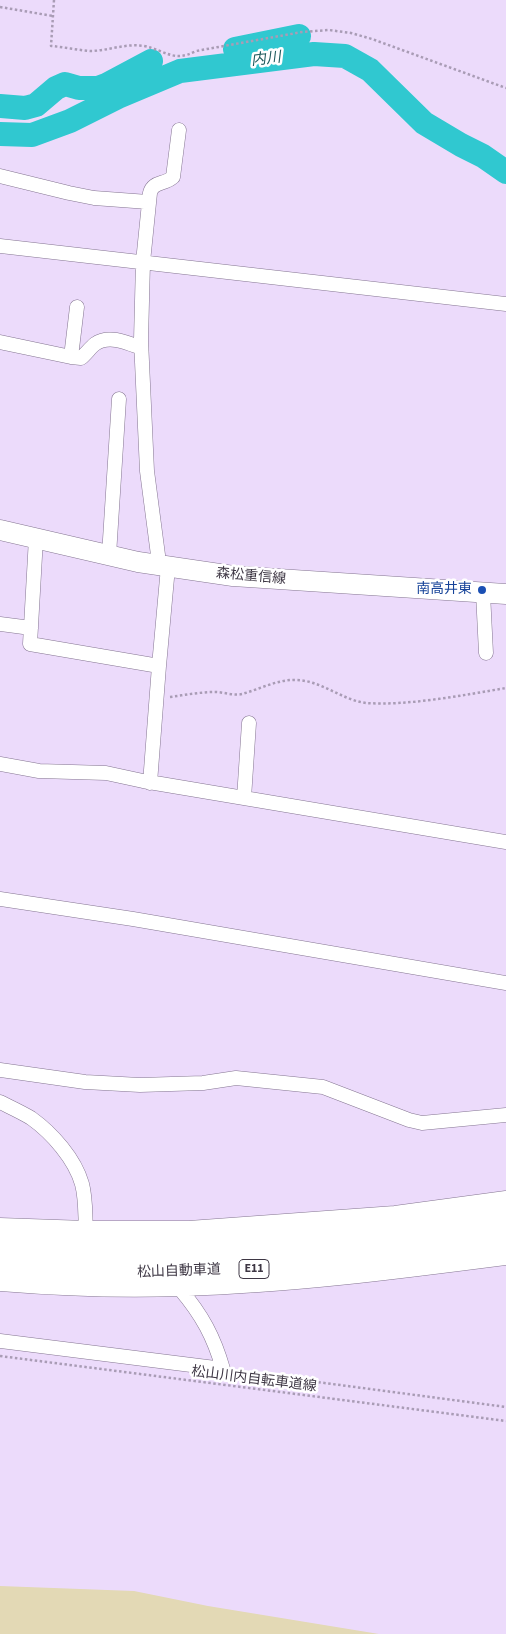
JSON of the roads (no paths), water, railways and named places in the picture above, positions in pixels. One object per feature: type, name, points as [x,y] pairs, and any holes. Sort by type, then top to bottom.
[{"type":"highway","name":"松山自動車道","points":[[0,1246],[58,1249],[165,1250],[296,1241],[401,1231],[506,1217]]},
{"type":"highway","name":"松山自動車道","points":[[0,1269],[167,1274],[288,1267],[404,1256],[506,1241]]},
{"type":"main road","name":"森松重信線","points":[[0,530],[109,556],[233,576],[506,594]]},
{"type":"street","points":[[150,783],[159,666],[162,566],[158,555],[146,463],[141,348],[143,262],[151,188],[156,184],[167,182],[173,177],[179,130]]},
{"type":"street","points":[[0,176],[69,194],[148,202]]},
{"type":"street","points":[[0,246],[506,304]]},
{"type":"street","points":[[71,357],[77,307]]},
{"type":"street","points":[[0,342],[81,358],[96,343],[110,339],[126,342],[141,348]]},
{"type":"street","points":[[109,556],[119,399]]},
{"type":"street","points":[[36,538],[30,644],[159,666]]},
{"type":"street","points":[[483,593],[486,653]]},
{"type":"street","points":[[0,624],[31,628]]},
{"type":"street","points":[[244,798],[249,722]]},
{"type":"street","points":[[0,764],[39,771],[106,773],[150,783],[506,842]]},
{"type":"street","points":[[0,899],[133,918],[506,983]]},
{"type":"street","points":[[0,1070],[85,1082],[140,1085],[203,1083],[236,1078],[323,1087],[409,1120],[422,1122],[506,1115]]},
{"type":"street","points":[[0,1102],[39,1125],[71,1160],[82,1184],[86,1230]]},
{"type":"street","points":[[0,1227],[86,1230],[189,1230],[395,1215],[506,1200]]},
{"type":"street","points":[[0,1284],[38,1287],[180,1289],[258,1285],[327,1279],[506,1258]]},
{"type":"street","points":[[0,1341],[222,1369],[216,1346],[206,1325],[180,1289]]},
{"type":"waterway","points":[[235,49],[299,36]]},
{"type":"waterway","name":"内川","points":[[0,134],[32,135],[70,121],[118,97],[180,71],[314,54],[345,56],[370,70],[424,123],[483,156],[506,172]]},
{"type":"waterway","points":[[0,106],[25,108],[36,105],[56,88],[65,84],[79,88],[98,88],[151,61]]},
{"type":"place","name":"南高井東","points":[[482,590]]}]
